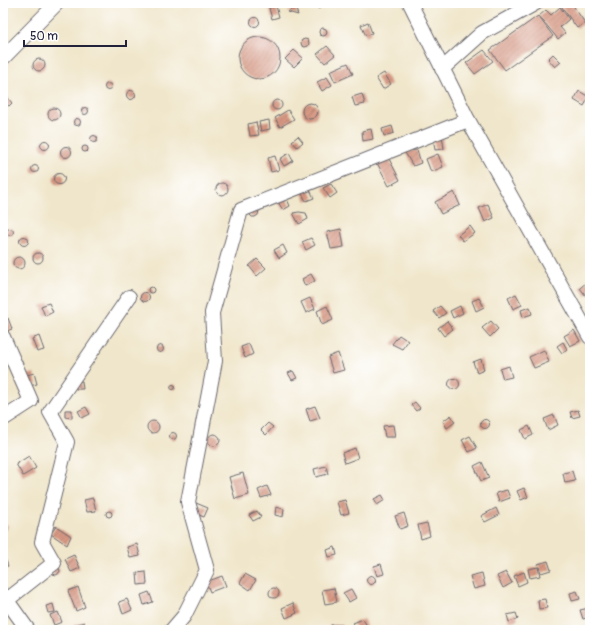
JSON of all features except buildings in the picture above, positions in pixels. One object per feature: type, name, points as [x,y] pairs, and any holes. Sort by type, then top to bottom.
[{"type":"street","points":[[3,58],[57,3]]},
{"type":"street","points":[[410,3],[468,120],[590,337]]},
{"type":"street","points":[[442,69],[482,33],[536,3]]},
{"type":"street","points":[[172,630],[184,616],[207,570],[188,502],[215,361],[212,313],[241,210],[468,120]]},
{"type":"street","points":[[28,630],[5,597],[54,563],[42,542],[66,442],[50,412],[129,297]]},
{"type":"street","points":[[3,337],[31,401],[3,418]]}]
